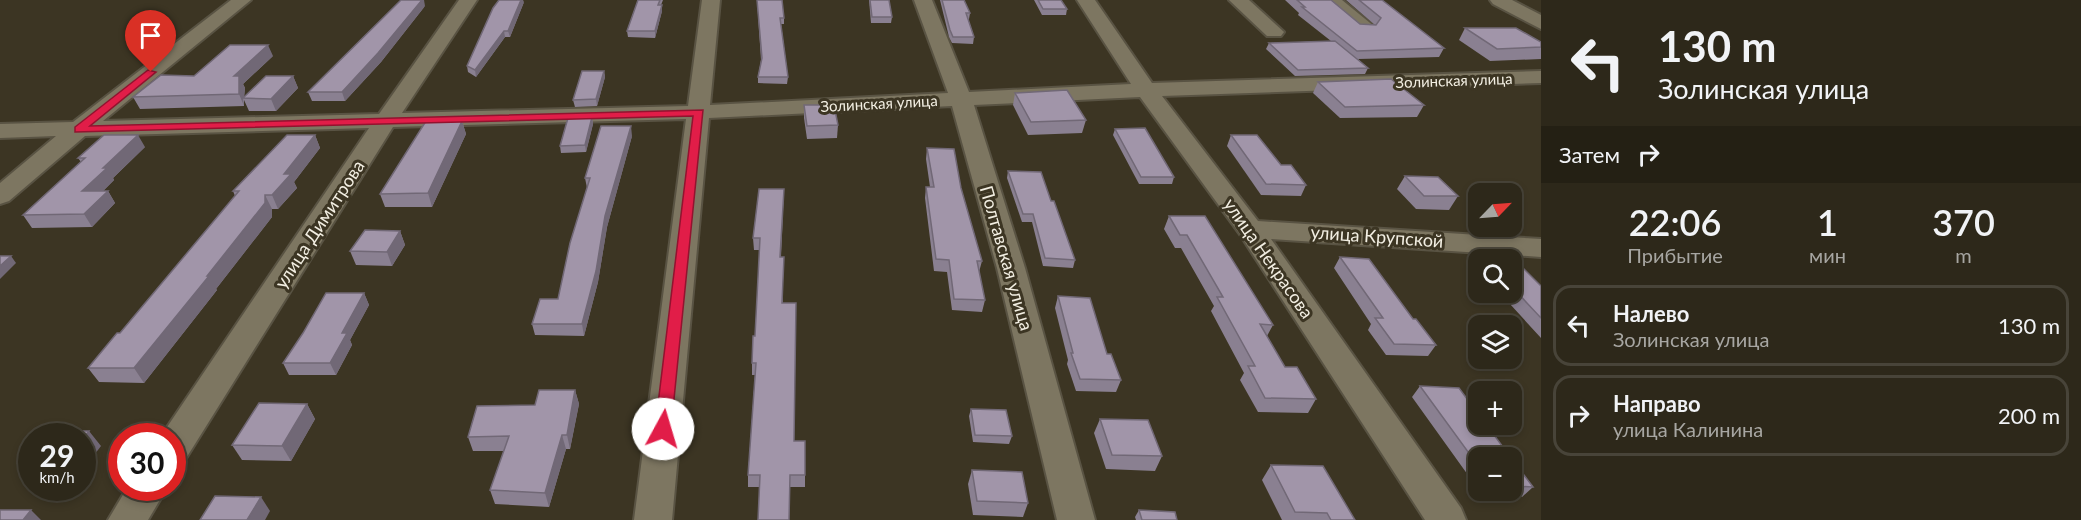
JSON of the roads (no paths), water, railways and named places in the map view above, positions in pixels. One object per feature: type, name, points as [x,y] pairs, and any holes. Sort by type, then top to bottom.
[{"type":"street","points":[[0,196],[79,129],[242,0]]},
{"type":"street","name":"улица Димитрова","points":[[186,428],[386,121],[468,0]]},
{"type":"street","points":[[653,520],[711,0]]},
{"type":"street","name":"Полтавская улица","points":[[923,0],[961,99],[1011,268],[1076,520]]},
{"type":"street","name":"улица Некрасова","points":[[1086,0],[1146,90],[1250,228],[1447,520]]},
{"type":"street","points":[[1238,0],[1274,32]]},
{"type":"street","points":[[1331,0],[1365,27]]},
{"type":"street","points":[[1498,0],[1541,23]]},
{"type":"street","name":"Золинская улица","points":[[0,131],[699,112],[1146,90],[1541,77]]},
{"type":"street","name":"улица Крупской","points":[[1250,228],[1416,238],[1536,252]]},
{"type":"street","points":[[128,520],[140,501]]}]
